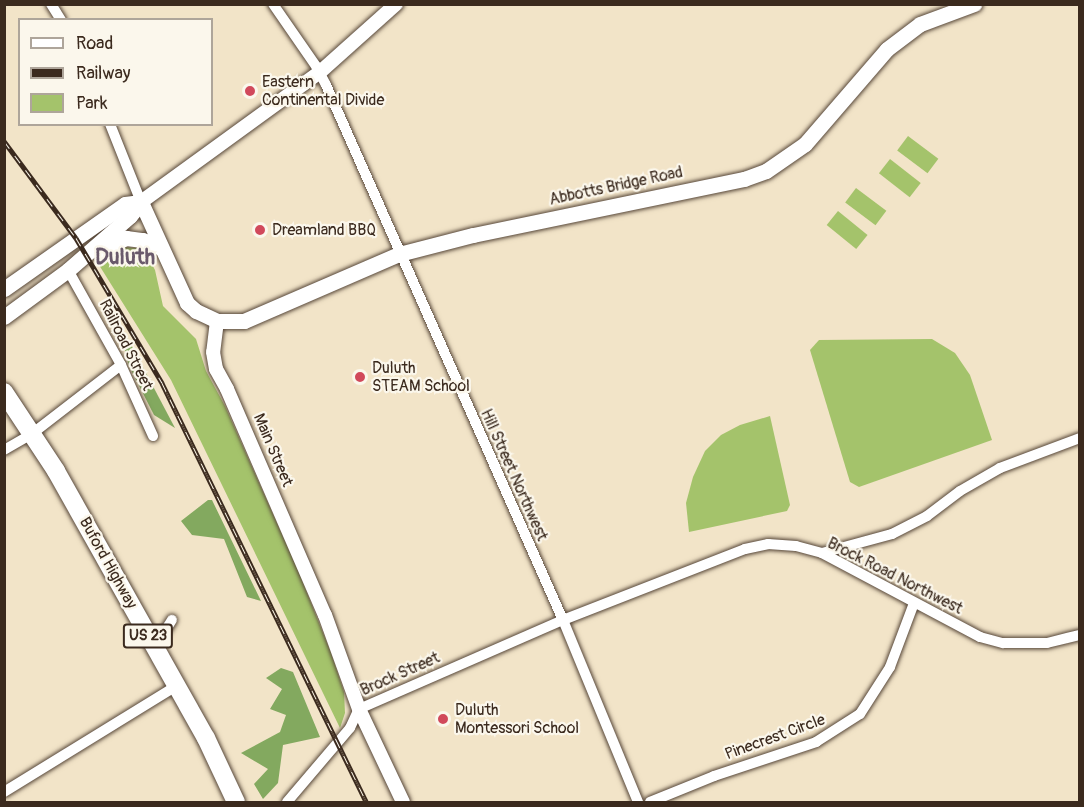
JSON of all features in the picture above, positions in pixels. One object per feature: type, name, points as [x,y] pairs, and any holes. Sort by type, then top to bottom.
[{"type":"main road","name":"Abbotts Bridge Road","points":[[217,321],[233,322],[257,317],[399,254],[473,235],[744,179],[766,171],[805,144],[887,49],[920,24],[974,4]]},
{"type":"main road","points":[[141,202],[187,303],[196,311],[217,321]]},
{"type":"main road","points":[[4,317],[87,255],[130,216],[141,202]]},
{"type":"main road","points":[[4,289],[125,204],[141,202]]},
{"type":"main road","points":[[87,255],[126,238],[143,240],[161,248]]},
{"type":"main road","name":"Buford Highway","points":[[4,392],[33,433],[155,647],[206,738],[236,802]]},
{"type":"street","points":[[51,4],[60,18]]},
{"type":"street","name":"Hill Street Northwest","points":[[273,4],[320,72],[563,620],[638,802]]},
{"type":"street","points":[[111,126],[141,202],[320,72],[396,4]]},
{"type":"street","name":"Railroad Street","points":[[68,270],[121,365],[153,436]]},
{"type":"street","name":"Main Street","points":[[217,321],[213,352],[216,369],[227,389],[325,615],[359,709],[403,802]]},
{"type":"street","points":[[4,450],[33,433],[121,365]]},
{"type":"street","points":[[822,554],[892,534],[927,516],[960,491],[1000,468],[1080,438]]},
{"type":"street","name":"Brock Road Northwest","points":[[563,620],[745,549],[768,544],[796,546],[822,554],[980,637],[1003,644],[1047,644],[1080,635]]},
{"type":"street","name":"Pinecrest Circle","points":[[650,802],[714,776],[816,742],[860,714],[890,667],[914,603]]},
{"type":"street","points":[[155,647],[172,620]]},
{"type":"street","name":"Brock Street","points":[[286,802],[350,728],[359,709],[563,620]]},
{"type":"street","points":[[4,792],[176,686]]},
{"type":"green space","points":[[908,136],[938,159],[928,173],[897,150]]},
{"type":"green space","points":[[890,159],[921,183],[910,197],[879,173]]},
{"type":"green space","points":[[856,188],[886,211],[876,225],[845,202]]},
{"type":"green space","points":[[838,211],[868,235],[856,249],[827,225]]},
{"type":"green space","points":[[123,247],[136,248],[147,255],[155,270],[163,306],[196,339],[206,371],[225,406],[299,573],[331,653],[344,692],[345,713],[340,728],[171,380],[99,265]]},
{"type":"green space","points":[[121,335],[127,337],[175,428],[154,415],[129,366]]},
{"type":"green space","points":[[932,339],[955,353],[970,375],[992,440],[859,487],[850,482],[810,350],[819,340]]},
{"type":"green space","points":[[770,416],[790,505],[787,511],[689,532],[686,503],[693,477],[705,451],[721,435],[740,425]]},
{"type":"green space","points":[[208,500],[212,500],[261,601],[247,597],[224,539],[192,535],[181,521]]},
{"type":"green space","points":[[281,668],[293,672],[320,737],[283,745],[278,783],[263,799],[254,784],[268,769],[241,753],[280,732],[286,715],[270,709],[282,689],[266,678]]},
{"type":"railway","points":[[4,141],[76,238],[162,383],[366,802]]},
{"type":"place","name":"Eastern Continental Divide","points":[[250,91]]},
{"type":"place","name":"Dreamland BBQ","points":[[260,230]]},
{"type":"place","name":"Duluth STEAM School","points":[[360,377]]},
{"type":"place","name":"Duluth Montessori School","points":[[443,719]]},
{"type":"district","name":"Duluth","points":[[125,258]]}]
